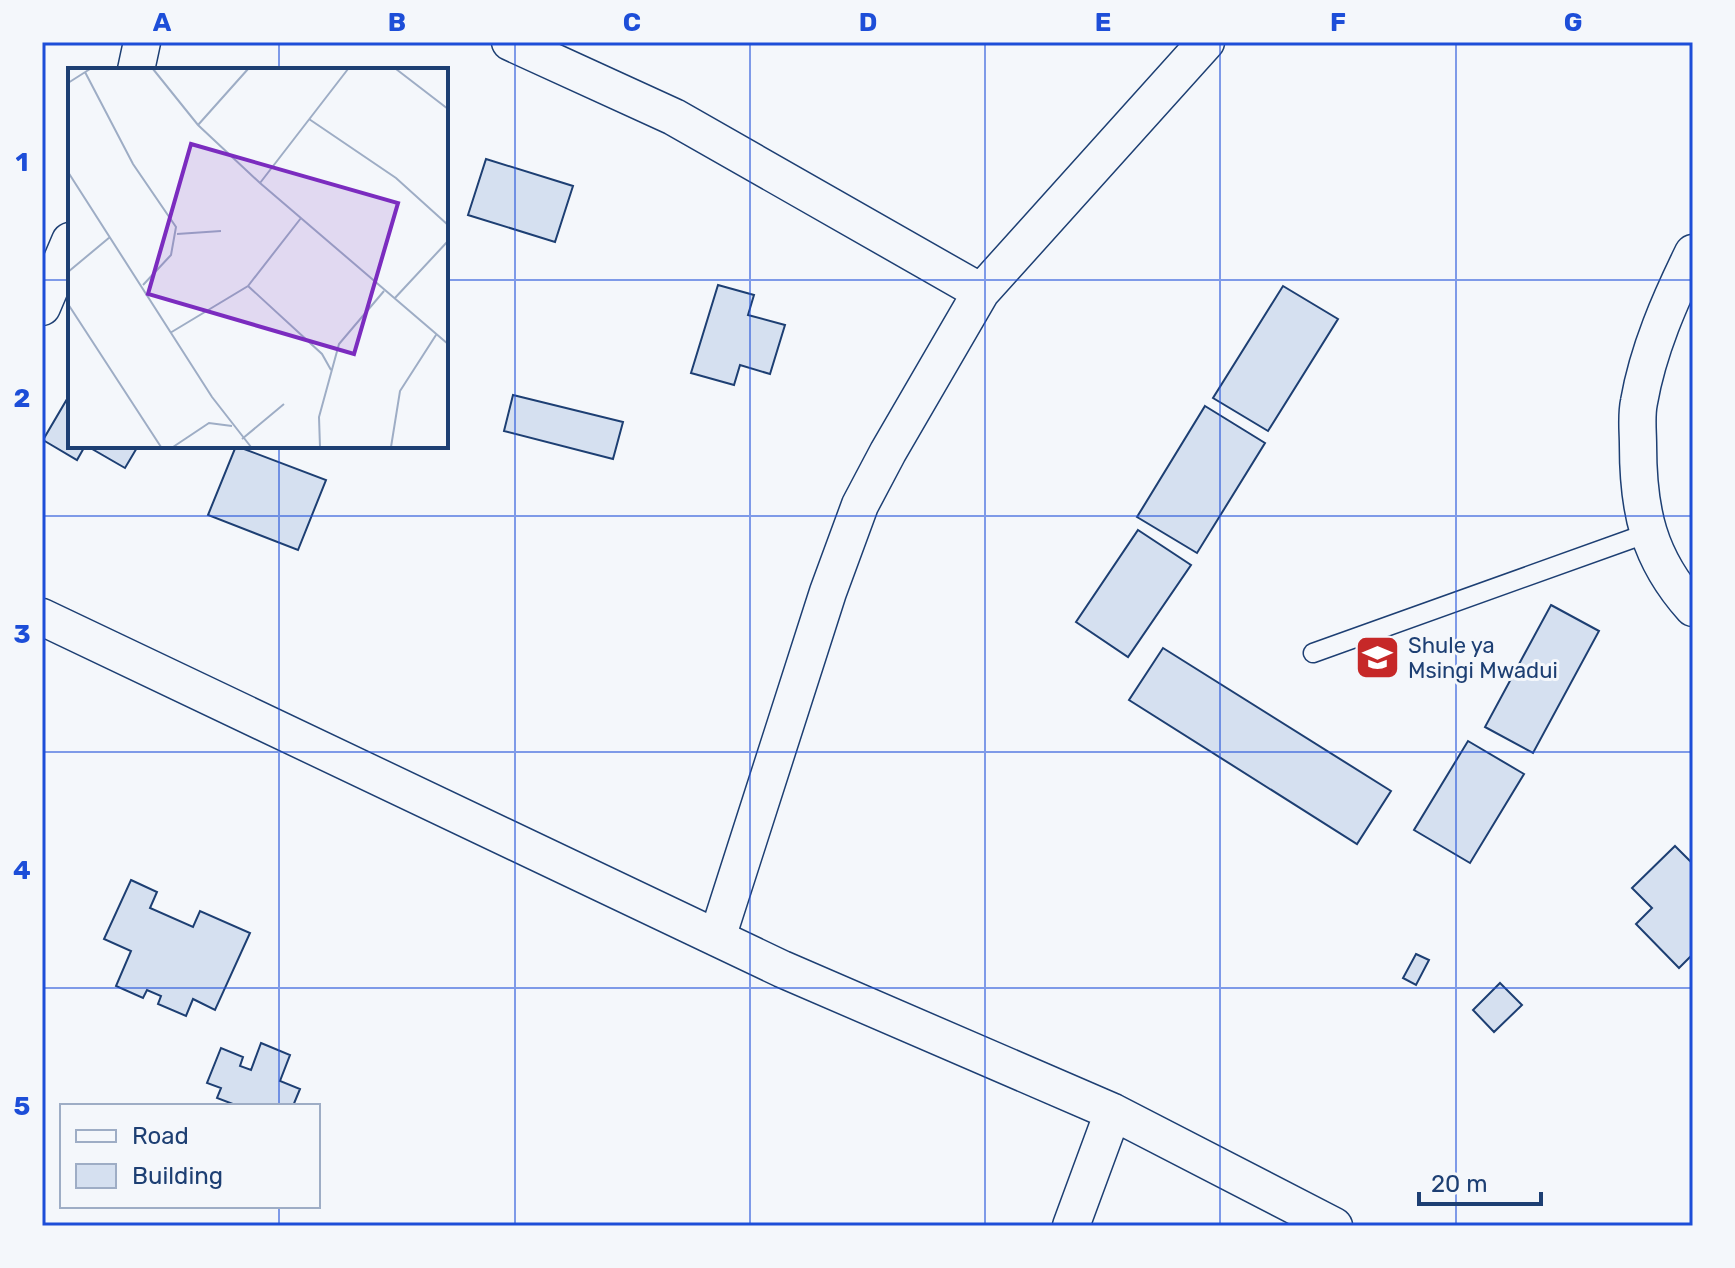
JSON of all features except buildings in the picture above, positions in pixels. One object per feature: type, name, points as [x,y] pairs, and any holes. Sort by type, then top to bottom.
[{"type":"street","points":[[136,68],[142,42]]},
{"type":"street","points":[[510,42],[674,117],[981,292]]},
{"type":"street","points":[[717,938],[828,592],[860,505],[981,292],[1206,42]]},
{"type":"street","points":[[42,307],[68,246]]},
{"type":"street","points":[[1693,253],[1649,357],[1638,405],[1638,481],[1648,533],[1672,584],[1693,608]]},
{"type":"street","points":[[42,617],[782,969],[1113,1112],[1334,1226]]},
{"type":"street","points":[[1071,1226],[1113,1112]]},
{"type":"lane","points":[[1313,653],[1648,533]]},
{"type":"place","name":"Shule ya Msingi Mwadui","points":[[1377,658]]}]
